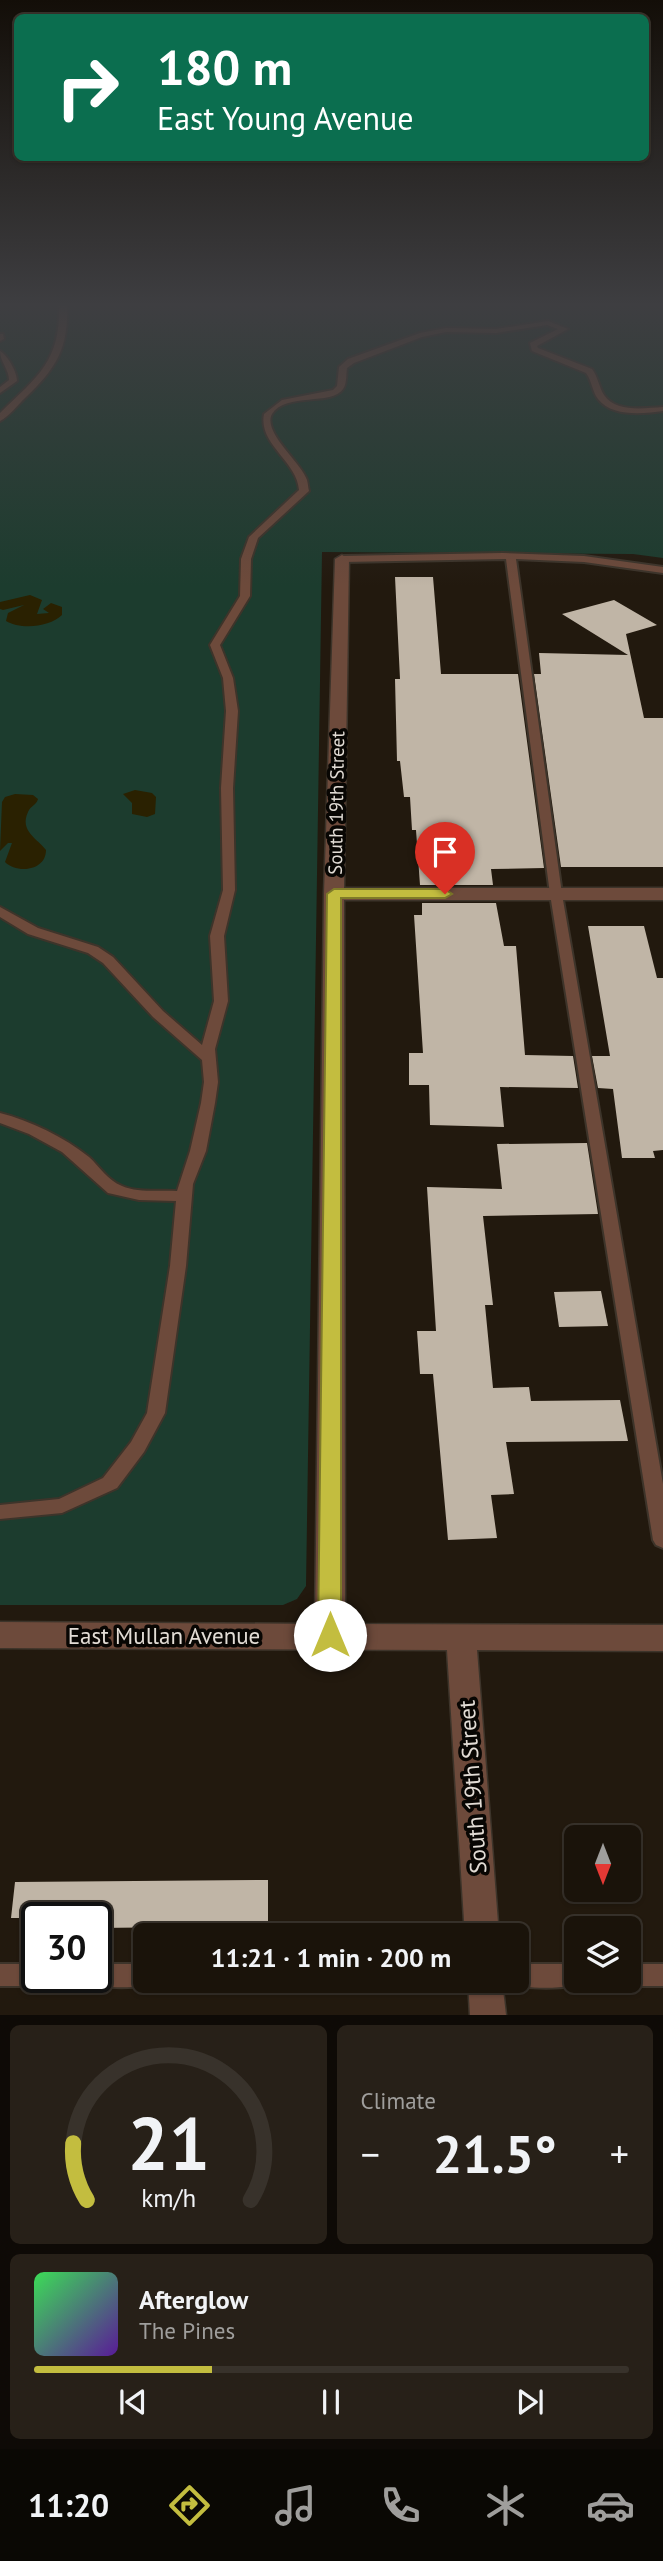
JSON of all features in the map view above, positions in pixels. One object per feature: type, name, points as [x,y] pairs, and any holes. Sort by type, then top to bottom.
[{"type":"street","name":"South 19th Street","points":[[330,1635],[334,894],[342,559]]},
{"type":"street","points":[[334,894],[663,894]]},
{"type":"street","name":"East Mullan Avenue","points":[[0,1635],[663,1637]]},
{"type":"street","name":"South 19th Street","points":[[461,1637],[481,1923]]},
{"type":"street","points":[[486,1993],[488,2015]]},
{"type":"lane","points":[[0,418],[18,398]]},
{"type":"lane","points":[[0,1512],[62,1506],[110,1483],[138,1447],[156,1413],[178,1266],[183,1196],[208,1103],[211,1082],[208,1058],[221,1002],[217,936],[229,890],[227,788],[232,711],[228,678],[215,645],[246,596],[246,559],[254,537],[304,491],[305,485],[300,471],[269,434],[265,420],[269,413],[286,402],[306,398]]},
{"type":"lane","points":[[601,398],[610,404],[632,410],[663,409]]},
{"type":"lane","points":[[511,558],[556,894],[663,1540]]},
{"type":"lane","points":[[342,559],[586,559],[663,570]]},
{"type":"lane","points":[[0,911],[33,931],[93,950],[108,960],[151,1008],[208,1058]]},
{"type":"lane","points":[[0,1118],[17,1123],[65,1150],[115,1189],[183,1196]]},
{"type":"lane","points":[[0,1975],[21,1975]]},
{"type":"lane","points":[[112,1975],[133,1975]]},
{"type":"lane","points":[[529,1975],[564,1975]]},
{"type":"lane","points":[[641,1975],[663,1975]]},
{"type":"green space","points":[[0,398],[663,398],[663,558],[633,554],[322,552],[306,1586],[297,1599],[283,1605],[0,1605]]},
{"type":"sand","points":[[30,595],[42,600],[37,614],[49,613],[43,609],[51,603],[62,607],[62,615],[35,626],[19,626],[6,621],[8,613],[24,605],[3,610],[0,609],[0,602]]},
{"type":"sand","points":[[135,790],[152,793],[156,797],[155,814],[147,817],[132,814],[132,803],[123,794]]},
{"type":"sand","points":[[15,794],[33,795],[38,799],[28,812],[26,824],[31,834],[46,850],[41,862],[30,868],[16,868],[5,862],[12,843],[8,843],[0,851],[2,802],[5,797]]},
{"type":"building","points":[[395,577],[433,577],[441,674],[518,674],[544,868],[491,869],[493,885],[420,885],[416,830],[412,830],[410,797],[404,797],[400,761],[397,761],[395,679],[400,679]]},
{"type":"building","points":[[614,600],[657,625],[626,634],[644,718],[663,718],[663,867],[561,867],[534,674],[541,674],[539,653],[628,655],[562,614]]},
{"type":"building","points":[[422,903],[496,903],[504,946],[516,946],[525,1055],[573,1056],[578,1088],[500,1087],[504,1127],[430,1125],[429,1085],[409,1085],[409,1053],[423,1053],[414,915],[422,915]]},
{"type":"building","points":[[588,926],[644,926],[657,978],[663,978],[663,1150],[653,1151],[655,1158],[622,1158],[613,1089],[598,1088],[592,1056],[610,1056]]},
{"type":"building","points":[[587,1143],[598,1214],[483,1216],[493,1305],[485,1305],[493,1388],[529,1387],[531,1401],[620,1400],[628,1441],[506,1442],[514,1494],[491,1495],[497,1538],[448,1540],[433,1374],[420,1374],[417,1331],[436,1331],[427,1187],[502,1189],[497,1144]]},
{"type":"building","points":[[601,1291],[608,1326],[559,1327],[554,1292]]},
{"type":"building","points":[[268,1880],[268,1923],[133,1923],[133,1928],[112,1928],[112,1902],[21,1902],[21,1918],[11,1918],[15,1882]]},
{"type":"route","points":[[330,1635],[334,894],[445,894]]}]
